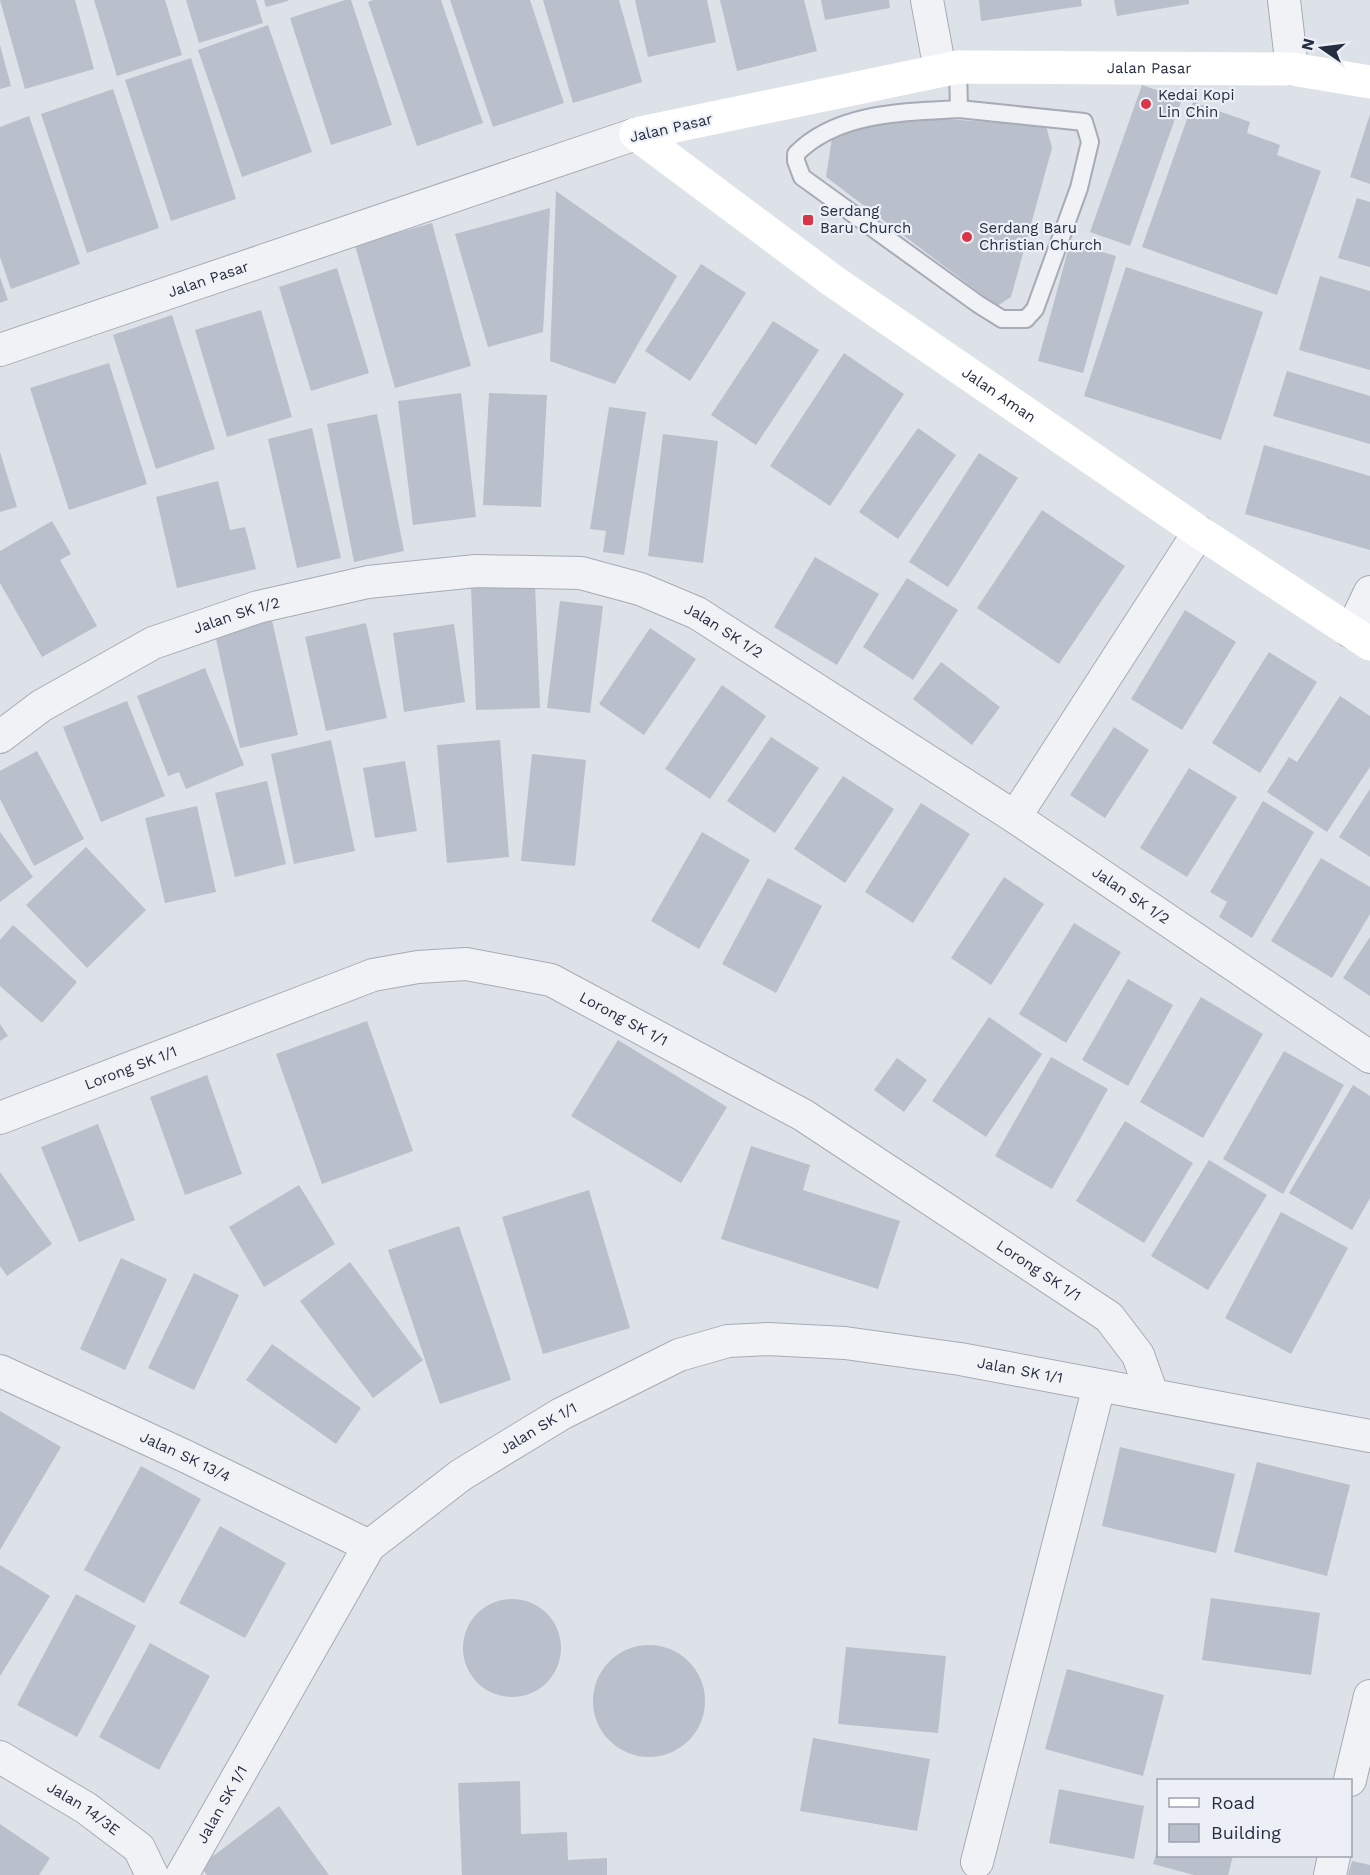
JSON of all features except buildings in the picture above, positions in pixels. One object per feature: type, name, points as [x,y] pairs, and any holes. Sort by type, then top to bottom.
[{"type":"street","points":[[927,0],[949,69]]},
{"type":"street","points":[[1284,0],[1292,69]]},
{"type":"street","name":"Jalan Pasar","points":[[0,350],[636,134],[949,69],[1292,69],[1370,82]]},
{"type":"street","name":"Jalan Aman","points":[[636,134],[833,281],[1199,532],[1360,638]]},
{"type":"street","points":[[1015,817],[1199,532]]},
{"type":"street","name":"Jalan SK 1/2","points":[[0,737],[40,706],[153,643],[258,607],[368,582],[404,578],[476,571],[581,573],[640,589],[697,613],[1015,817],[1370,1057]]},
{"type":"street","points":[[1360,638],[1370,592]]},
{"type":"street","name":"Lorong SK 1/1","points":[[0,1118],[373,975],[418,967],[466,964],[551,980],[803,1115],[1109,1317],[1138,1355],[1152,1394]]},
{"type":"street","name":"Jalan SK 1/1","points":[[183,1875],[369,1546],[461,1475],[561,1413],[679,1355],[728,1341],[768,1339],[845,1343],[960,1359],[1370,1436]]},
{"type":"street","name":"Jalan SK 13/4","points":[[0,1371],[198,1462],[369,1546]]},
{"type":"street","points":[[977,1862],[1099,1386]]},
{"type":"street","points":[[1350,1779],[1370,1696]]},
{"type":"street","name":"Jalan 14/3E","points":[[0,1757],[86,1808],[139,1848],[152,1875]]},
{"type":"street","points":[[1352,1785],[1370,1788]]},
{"type":"street","points":[[1330,1875],[1334,1857]]},
{"type":"lane","points":[[949,69],[959,109]]},
{"type":"lane","points":[[959,109],[1084,123],[1090,142],[1079,188],[1035,309],[1026,319],[1002,319],[978,304],[802,177],[796,161],[796,154],[808,142],[828,130],[893,113],[959,109]]},
{"type":"place","name":"Kedai Kopi Lin Chin","points":[[1146,104]]},
{"type":"place","name":"Serdang Baru Church","points":[[808,220]]},
{"type":"place","name":"Serdang Baru Christian Church","points":[[967,237]]}]
